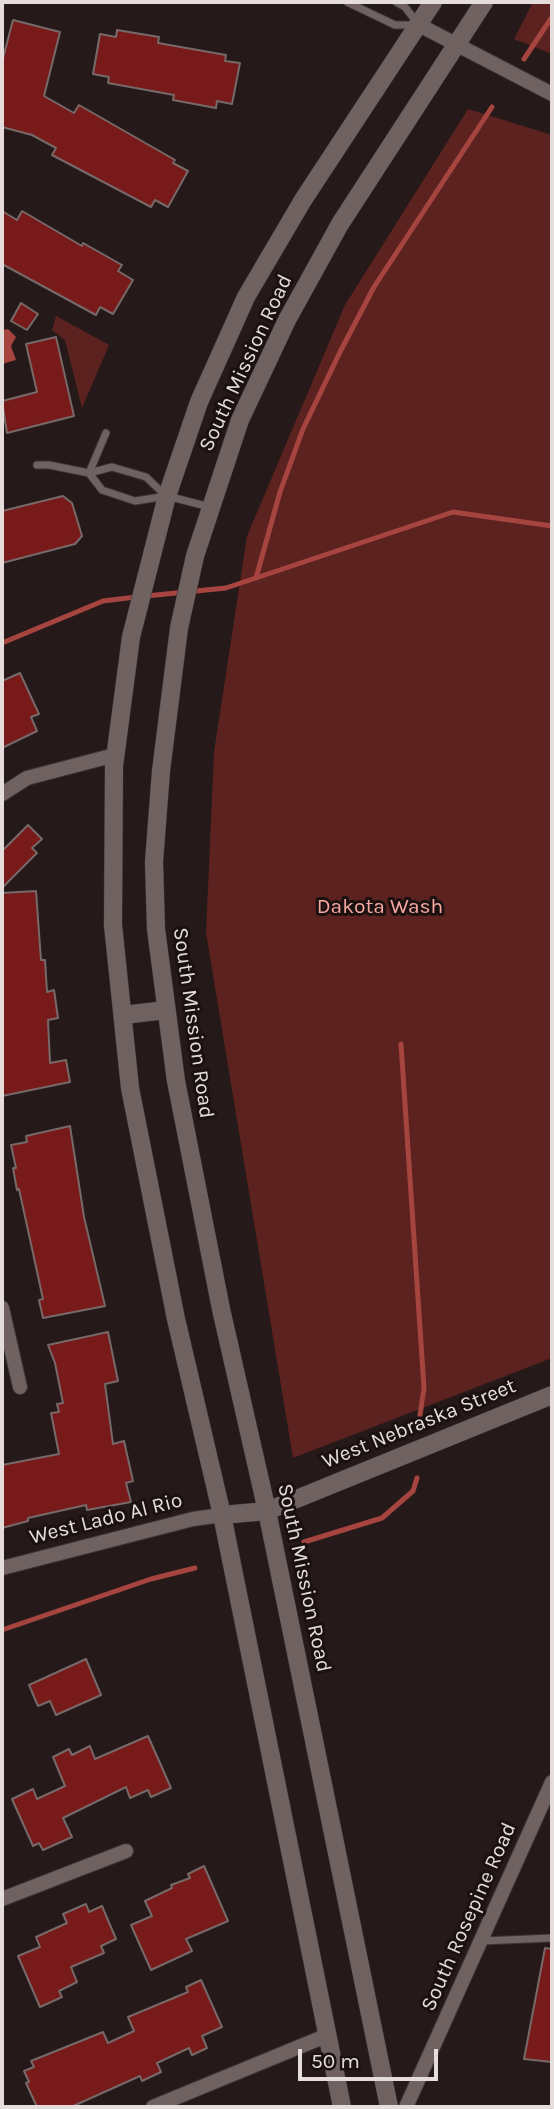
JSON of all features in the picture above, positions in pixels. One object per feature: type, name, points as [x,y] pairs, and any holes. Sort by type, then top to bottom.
[{"type":"main road","name":"South Mission Road","points":[[342,2107],[222,1515],[176,1319],[136,1115],[113,925],[115,755],[131,637],[167,496],[199,402],[246,297],[303,201],[433,2]]},
{"type":"main road","name":"South Mission Road","points":[[389,2107],[176,1081],[156,929],[154,862],[161,771],[179,628],[195,556],[240,420],[287,320],[340,224],[484,2]]},
{"type":"main road","points":[[123,1015],[166,1010]]},
{"type":"main road","name":"West Nebraska Street","points":[[222,1515],[267,1511],[552,1395]]},
{"type":"street","points":[[419,25],[552,94]]},
{"type":"street","points":[[2,794],[27,778],[115,755]]},
{"type":"street","points":[[2,1308],[4,1328],[20,1387]]},
{"type":"street","name":"West Lado Al Rio","points":[[2,1568],[193,1519],[222,1515]]},
{"type":"street","name":"South Rosepine Road","points":[[406,2107],[552,1782]]},
{"type":"street","points":[[2,1899],[126,1851]]},
{"type":"street","points":[[153,2107],[328,2035]]},
{"type":"lane","points":[[347,2],[395,26],[419,25]]},
{"type":"lane","points":[[396,2],[405,6],[419,25]]},
{"type":"lane","points":[[89,473],[104,436]]},
{"type":"lane","points":[[37,465],[89,473],[112,467],[146,477],[167,496]]},
{"type":"lane","points":[[89,473],[102,490],[135,501],[167,496],[210,507]]},
{"type":"lane","points":[[481,1941],[552,1938]]},
{"type":"green space","points":[[533,2],[552,2],[552,54],[514,39]]},
{"type":"green space","name":"Dakota Wash","points":[[468,109],[552,135],[552,1358],[293,1458],[206,933],[214,752],[247,536],[345,305]]},
{"type":"green space","points":[[56,316],[109,345],[82,408],[65,340],[52,330]]},
{"type":"shaded area","points":[[8,329],[16,337],[11,346],[16,360],[2,364],[2,330]]},
{"type":"building","points":[[13,20],[60,32],[44,96],[74,113],[79,105],[175,160],[173,163],[188,171],[168,207],[155,200],[151,207],[52,155],[56,148],[32,135],[2,127],[2,62]]},
{"type":"building","points":[[117,30],[159,37],[158,43],[226,55],[225,61],[240,63],[232,104],[217,101],[216,108],[173,100],[174,95],[108,83],[109,77],[93,74],[100,34],[116,37]]},
{"type":"building","points":[[2,211],[17,220],[22,211],[82,246],[83,243],[122,265],[118,271],[133,280],[113,314],[100,307],[96,315],[2,264]]},
{"type":"building","points":[[21,303],[38,314],[27,330],[11,321]]},
{"type":"building","points":[[56,337],[74,416],[7,433],[2,401],[37,392],[26,344]]},
{"type":"building","points":[[63,496],[72,503],[82,536],[75,544],[2,563],[2,511]]},
{"type":"building","points":[[20,673],[39,714],[31,717],[37,731],[2,748],[2,681]]},
{"type":"building","points":[[28,825],[42,839],[32,848],[37,853],[2,888],[2,851]]},
{"type":"building","points":[[36,891],[41,960],[45,960],[47,992],[54,990],[58,1018],[48,1020],[50,1063],[66,1060],[70,1082],[2,1096],[2,893]]},
{"type":"building","points":[[70,1126],[84,1217],[105,1306],[43,1318],[39,1300],[43,1299],[19,1189],[17,1190],[11,1145],[27,1142],[26,1136]]},
{"type":"building","points":[[108,1332],[118,1381],[105,1384],[113,1444],[124,1441],[133,1481],[126,1483],[131,1502],[87,1510],[86,1505],[28,1518],[28,1521],[2,1528],[2,1465],[59,1454],[51,1413],[59,1412],[57,1404],[63,1403],[55,1363],[48,1345]]},
{"type":"building","points":[[86,1659],[101,1695],[56,1715],[50,1701],[38,1706],[29,1685]]},
{"type":"building","points":[[148,1736],[171,1788],[151,1797],[148,1790],[130,1798],[126,1787],[63,1818],[72,1837],[43,1850],[39,1843],[33,1846],[12,1799],[33,1789],[37,1799],[65,1786],[53,1757],[69,1749],[72,1755],[90,1746],[95,1759]]},
{"type":"building","points":[[204,1866],[228,1921],[186,1939],[192,1951],[151,1970],[131,1925],[152,1916],[145,1901],[172,1888],[171,1885],[190,1878],[188,1874]]},
{"type":"building","points":[[86,1904],[89,1912],[102,1906],[116,1939],[101,1946],[104,1953],[71,1967],[77,1982],[59,1991],[62,1997],[40,2007],[18,1956],[40,1947],[36,1937],[67,1923],[63,1914]]},
{"type":"building","points":[[545,1948],[552,1949],[552,2062],[524,2059]]},
{"type":"building","points":[[201,1980],[222,2027],[202,2036],[207,2048],[192,2055],[189,2048],[157,2063],[161,2072],[142,2081],[140,2076],[71,2107],[37,2107],[26,2083],[29,2082],[24,2071],[34,2067],[31,2061],[103,2032],[108,2043],[134,2031],[128,2017],[188,1992],[186,1987]]},
{"type":"waterway","points":[[524,59],[552,17]]},
{"type":"waterway","points":[[256,578],[280,492],[303,429],[340,352],[374,287],[492,107]]},
{"type":"waterway","name":"Dakota Wash","points":[[146,596],[226,588],[453,512],[552,526]]},
{"type":"waterway","name":"Dakota Wash","points":[[2,643],[103,601],[136,597]]},
{"type":"waterway","points":[[401,1044],[424,1388],[420,1415]]},
{"type":"waterway","points":[[304,1542],[382,1518],[413,1491],[417,1478]]},
{"type":"waterway","points":[[2,1630],[151,1579],[195,1568]]}]
